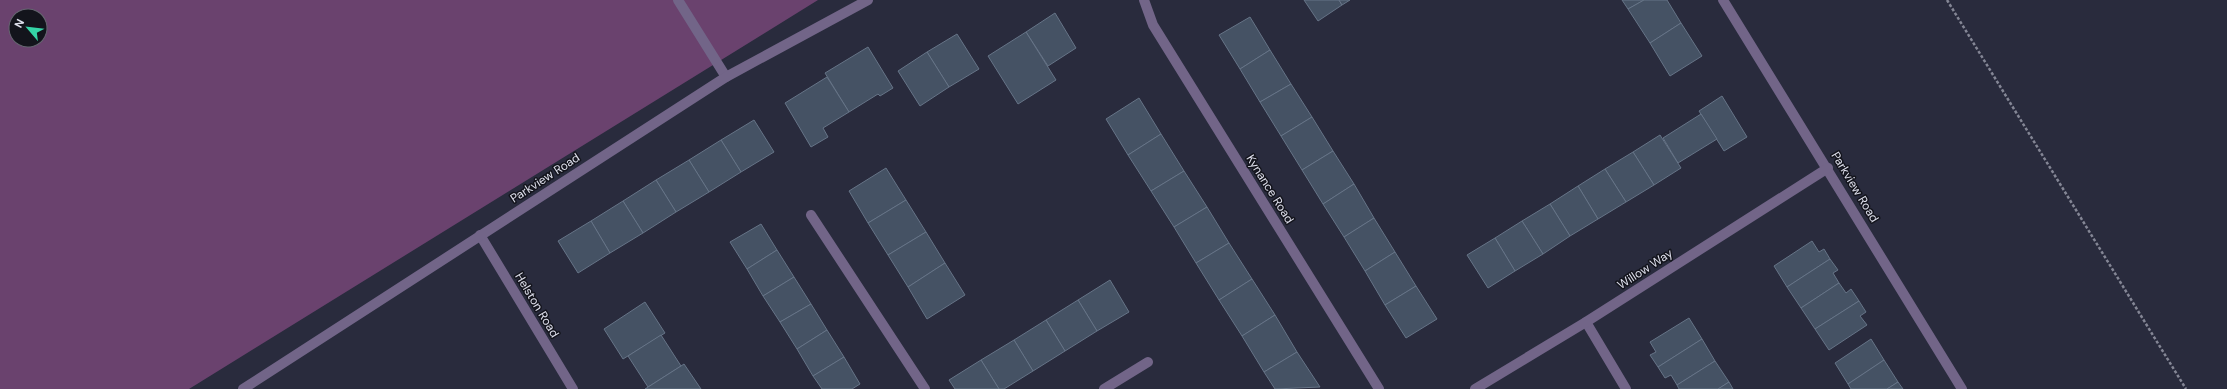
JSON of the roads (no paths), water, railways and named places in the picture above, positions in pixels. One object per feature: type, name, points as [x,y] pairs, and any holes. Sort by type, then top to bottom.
[{"type":"street","points":[[678,0],[726,77]]},
{"type":"street","name":"Parkview Road","points":[[243,389],[726,77],[868,0]]},
{"type":"street","name":"Kynance Road","points":[[1144,0],[1153,25],[1379,389]]},
{"type":"street","name":"Parkview Road","points":[[1723,0],[1828,168],[1962,389]]},
{"type":"street","name":"Willow Way","points":[[1475,389],[1586,322],[1828,168]]},
{"type":"street","points":[[811,215],[925,389]]},
{"type":"street","name":"Helston Road","points":[[480,235],[573,389]]},
{"type":"street","points":[[1586,322],[1626,389]]},
{"type":"street","points":[[1104,389],[1148,362]]}]
